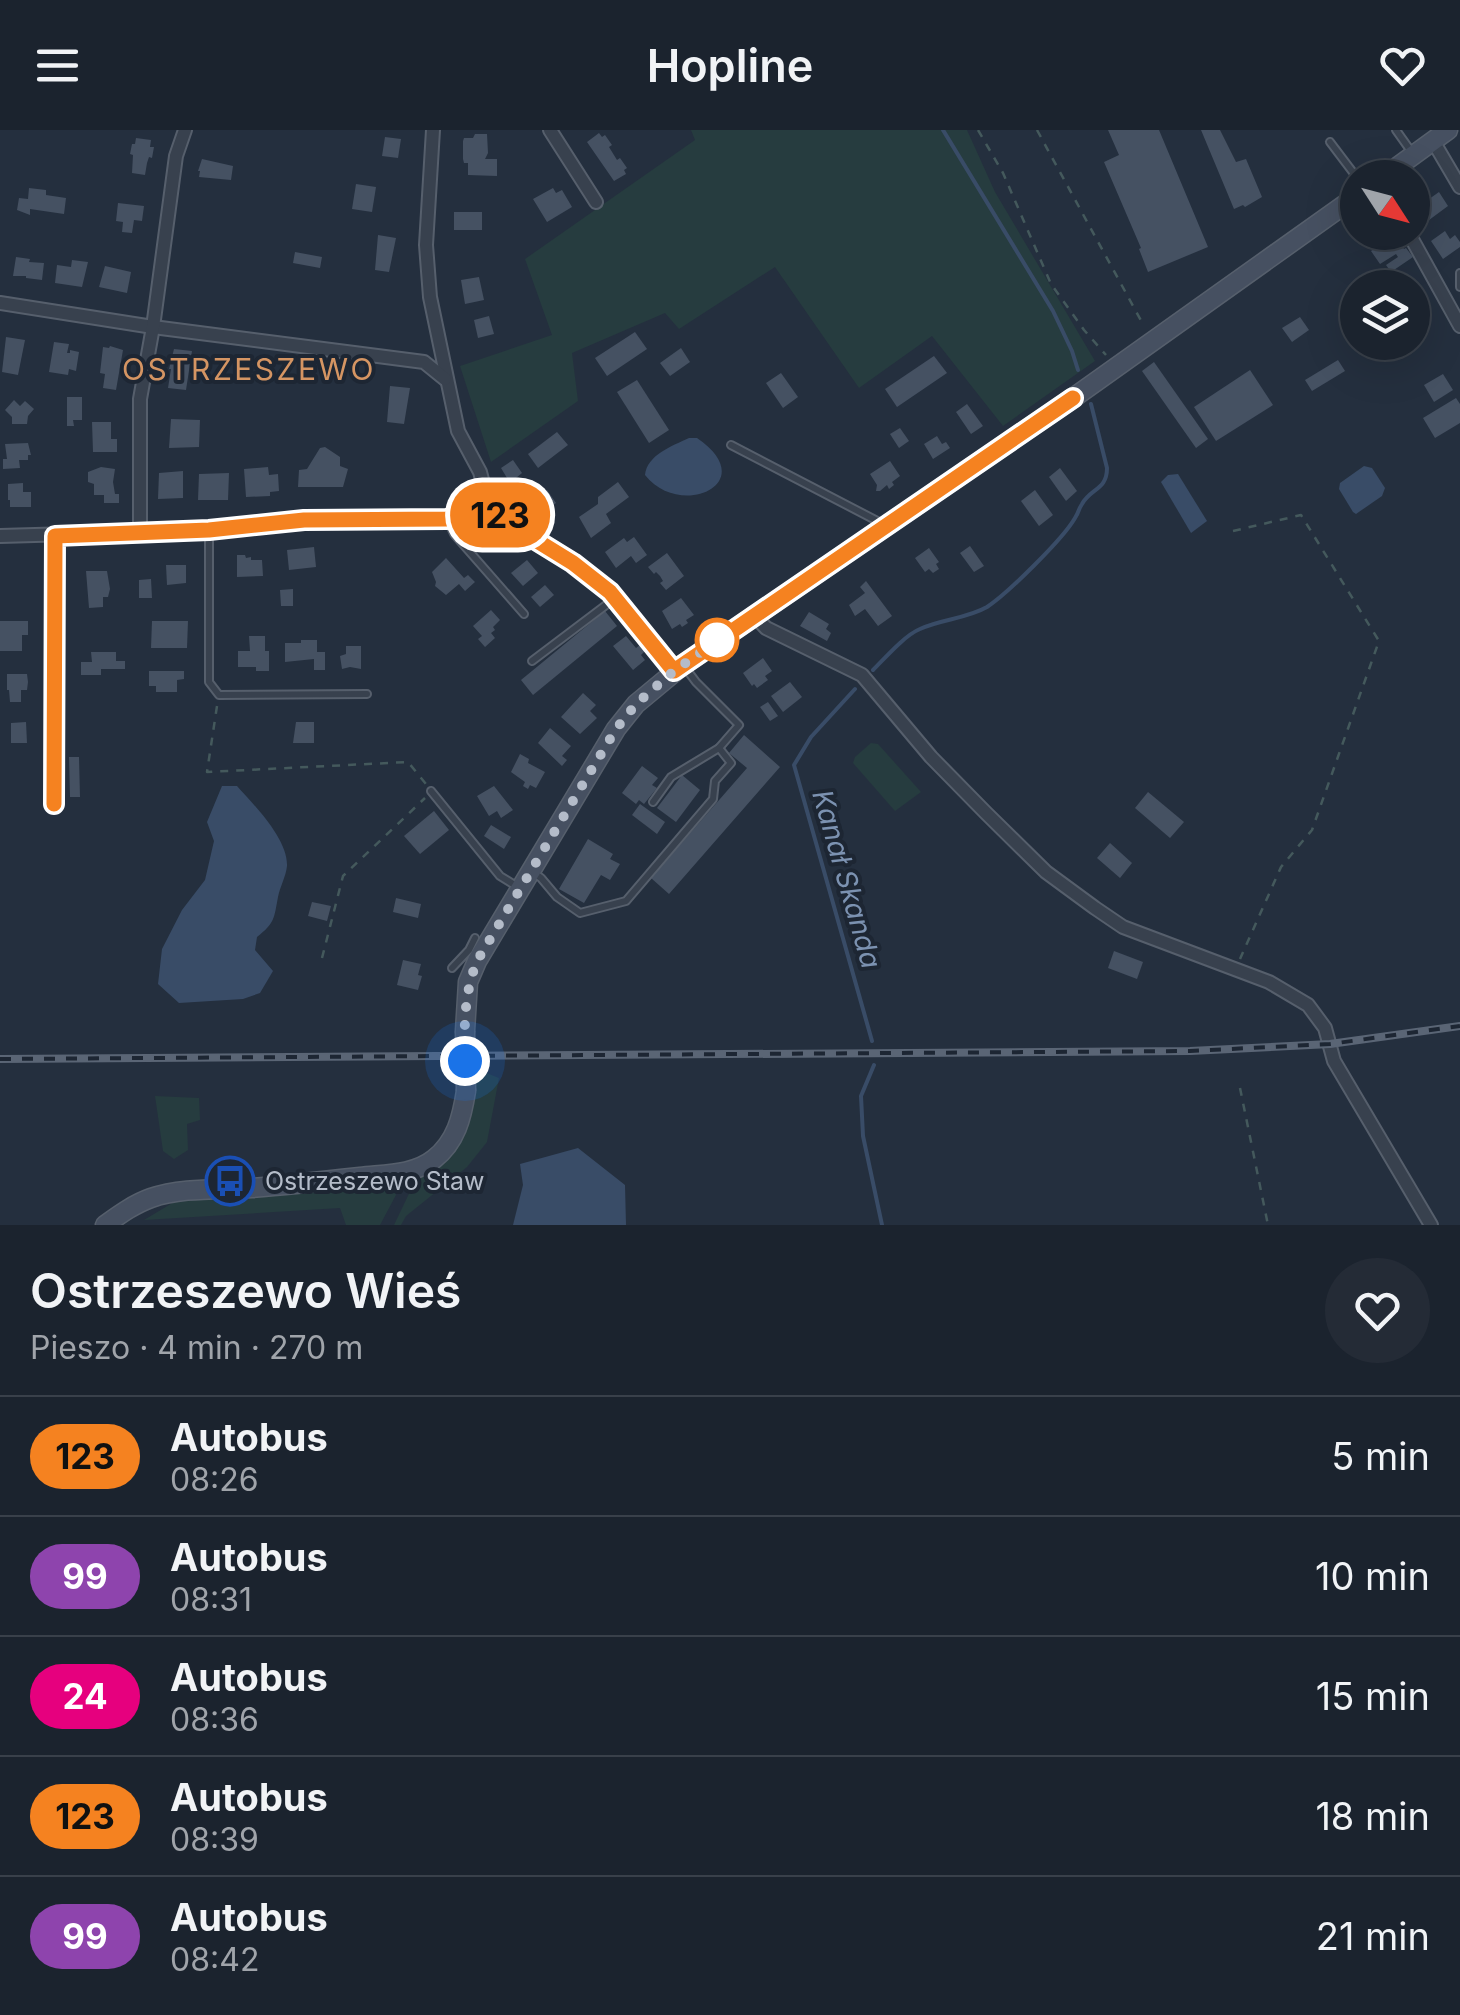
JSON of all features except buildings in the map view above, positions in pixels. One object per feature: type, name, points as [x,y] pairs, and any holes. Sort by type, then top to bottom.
[{"type":"street","points":[[140,532],[140,399],[176,156],[185,130]]},
{"type":"street","points":[[433,130],[426,245],[430,297],[458,431],[480,472],[489,506],[513,526],[573,563],[614,598],[678,668]]},
{"type":"street","points":[[550,130],[596,202]]},
{"type":"street","points":[[1407,160],[1440,136],[1460,187]]},
{"type":"street","points":[[104,1225],[152,1198],[181,1192],[406,1172],[432,1162],[457,1131],[463,1112],[464,1031],[476,946],[520,888],[616,729],[636,704],[678,668],[1153,343],[1340,209]]},
{"type":"street","points":[[1418,250],[1460,326]]},
{"type":"street","points":[[0,302],[153,327],[424,362],[445,378]]},
{"type":"street","points":[[0,536],[209,530],[304,520],[447,519],[489,506]]},
{"type":"street","points":[[54,804],[55,536]]},
{"type":"street","points":[[754,616],[766,628],[862,674],[931,757],[1046,872],[1123,927],[1269,982],[1308,1005],[1325,1028],[1334,1061],[1432,1225]]},
{"type":"lane","points":[[1396,130],[1414,155]]},
{"type":"lane","points":[[1330,142],[1344,160]]},
{"type":"lane","points":[[1460,273],[1460,287]]},
{"type":"lane","points":[[732,445],[886,526]]},
{"type":"lane","points":[[447,519],[454,534],[524,614]]},
{"type":"lane","points":[[209,530],[209,682],[219,694],[367,694]]},
{"type":"lane","points":[[532,662],[614,598]]},
{"type":"lane","points":[[652,802],[671,777],[720,748],[739,725],[678,668]]},
{"type":"lane","points":[[530,870],[556,897],[580,913],[626,900],[713,799],[715,781],[731,763],[720,748]]},
{"type":"lane","points":[[432,790],[500,876],[520,888]]},
{"type":"lane","points":[[452,968],[476,946]]},
{"type":"path","points":[[978,130],[1003,173],[1051,284],[1116,368]]},
{"type":"path","points":[[1037,130],[1153,343]]},
{"type":"path","points":[[1233,532],[1302,515],[1379,641],[1312,830],[1280,867],[1235,969]]},
{"type":"path","points":[[219,694],[207,772],[408,762],[432,790],[344,876],[322,958]]},
{"type":"path","points":[[1240,1088],[1268,1225]]},
{"type":"green space","points":[[691,130],[967,130],[995,192],[1095,361],[1003,426],[932,336],[859,388],[775,267],[679,329],[665,313],[572,353],[578,401],[491,462],[460,366],[552,335],[525,259],[695,140]]},
{"type":"green space","points":[[871,743],[878,744],[921,792],[895,811],[853,763]]},
{"type":"green space","points":[[474,1068],[499,1078],[487,1142],[467,1167],[406,1216],[401,1225],[394,1225],[416,1179],[449,1154]]},
{"type":"green space","points":[[155,1096],[199,1098],[200,1120],[187,1124],[188,1150],[174,1159],[163,1151]]},
{"type":"green space","points":[[393,1181],[396,1195],[380,1225],[346,1225],[340,1208],[144,1220],[174,1202]]},
{"type":"water","points":[[697,438],[715,454],[722,469],[719,481],[709,490],[677,495],[660,488],[645,475],[650,462],[661,452]]},
{"type":"water","points":[[1364,466],[1372,468],[1385,488],[1382,496],[1356,514],[1339,489],[1340,483]]},
{"type":"water","points":[[1178,474],[1207,521],[1191,533],[1161,482],[1168,475]]},
{"type":"water","points":[[222,786],[237,786],[269,823],[286,856],[274,915],[257,937],[255,950],[273,971],[260,993],[243,999],[179,1003],[158,984],[162,949],[182,910],[205,880],[214,841],[207,822]]},
{"type":"water","points":[[578,1148],[625,1185],[626,1225],[513,1225],[523,1185],[520,1164]]},
{"type":"waterway","name":"Kanał Skanda","points":[[943,130],[1053,311],[1078,370]]},
{"type":"waterway","name":"Kanał Skanda","points":[[873,670],[914,632],[987,607],[1034,566],[1069,527],[1106,475],[1091,404]]},
{"type":"waterway","name":"Kanał Skanda","points":[[855,689],[811,737],[794,765],[872,1041]]},
{"type":"waterway","name":"Kanał Skanda","points":[[874,1065],[861,1096],[863,1136],[882,1225]]},
{"type":"railway","points":[[0,1059],[1190,1051],[1330,1044],[1460,1026]]},
{"type":"bus line","name":"123","points":[[54,804],[55,536],[209,530],[304,520],[447,519],[489,506],[610,592],[674,671],[1073,398]]},
{"type":"place","name":"Ostrzeszewo Staw","points":[[230,1181]]},
{"type":"district","name":"OSTRZESZEWO","points":[[249,370]]},
{"type":"route","points":[[465,1061],[465,1004],[468,982],[477,961],[594,762],[636,704],[720,639],[717,640]]}]
